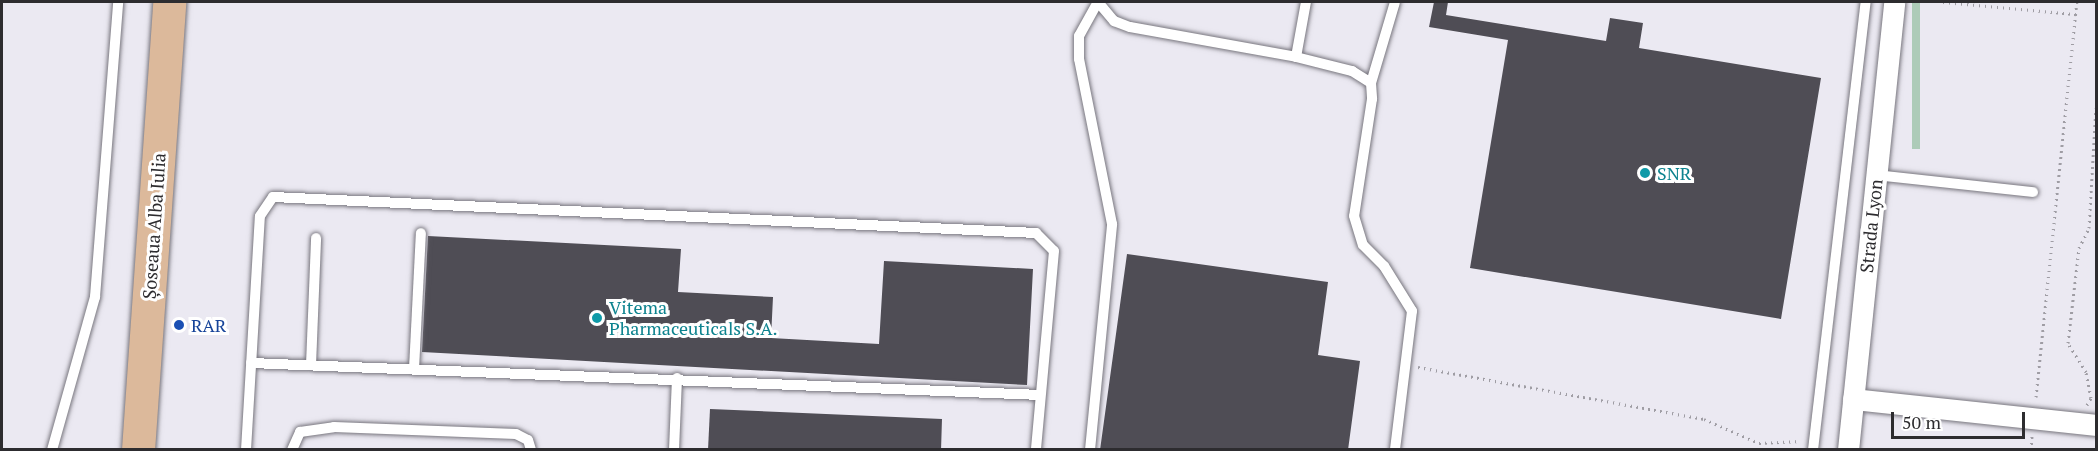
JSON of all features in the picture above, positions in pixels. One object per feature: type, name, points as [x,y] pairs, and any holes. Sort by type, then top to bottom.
[{"type":"main road","name":"Șoseaua Alba Iulia","points":[[138,450],[169,2]]},
{"type":"street","name":"Strada Lyon","points":[[1848,450],[1893,2]]},
{"type":"street","points":[[1853,399],[2087,424]]},
{"type":"lane","points":[[52,450],[96,287],[118,2]]},
{"type":"lane","points":[[1090,450],[1112,224],[1079,59],[1079,36],[1098,2],[1114,21],[1130,27],[1296,57],[1352,71],[1371,83]]},
{"type":"lane","points":[[1296,57],[1306,2]]},
{"type":"lane","points":[[1395,2],[1371,83],[1372,99],[1354,216],[1363,245],[1384,266],[1412,312],[1408,365],[1395,450]]},
{"type":"lane","points":[[1814,445],[1866,2]]},
{"type":"lane","points":[[1876,175],[2033,192]]},
{"type":"lane","points":[[246,450],[260,216],[273,197],[1036,233],[1054,251],[1036,450]]},
{"type":"lane","points":[[414,369],[421,233]]},
{"type":"lane","points":[[311,365],[316,238]]},
{"type":"lane","points":[[251,363],[677,378],[1040,395]]},
{"type":"lane","points":[[674,450],[677,378]]},
{"type":"lane","points":[[292,450],[300,432],[334,428],[516,434],[528,440],[531,450]]},
{"type":"path","points":[[1942,2],[2076,14]]},
{"type":"path","points":[[2036,397],[2077,2]]},
{"type":"path","points":[[2087,424],[2091,398],[2086,372],[2068,343],[2079,248],[2089,228],[2097,108]]},
{"type":"path","points":[[1408,365],[1704,419],[1759,443],[1814,445]]},
{"type":"green space","points":[[1912,2],[1920,2],[1920,149],[1912,149]]},
{"type":"building","name":"SNR","points":[[1434,2],[1448,2],[1446,15],[1606,41],[1610,18],[1643,23],[1639,48],[1821,78],[1781,319],[1470,268],[1508,40],[1429,27]]},
{"type":"building","name":"Vitema Pharmaceuticals S.A.","points":[[428,236],[681,249],[678,292],[773,297],[771,338],[879,344],[884,261],[1033,269],[1027,385],[422,352]]},
{"type":"building","points":[[1127,254],[1328,282],[1318,355],[1360,361],[1348,450],[1100,450]]},
{"type":"building","points":[[710,409],[942,419],[941,450],[708,450]]},
{"type":"place","name":"SNR","points":[[1645,173]]},
{"type":"place","name":"Vitema Pharmaceuticals S.A.","points":[[597,318]]},
{"type":"place","name":"RAR","points":[[179,325]]}]
